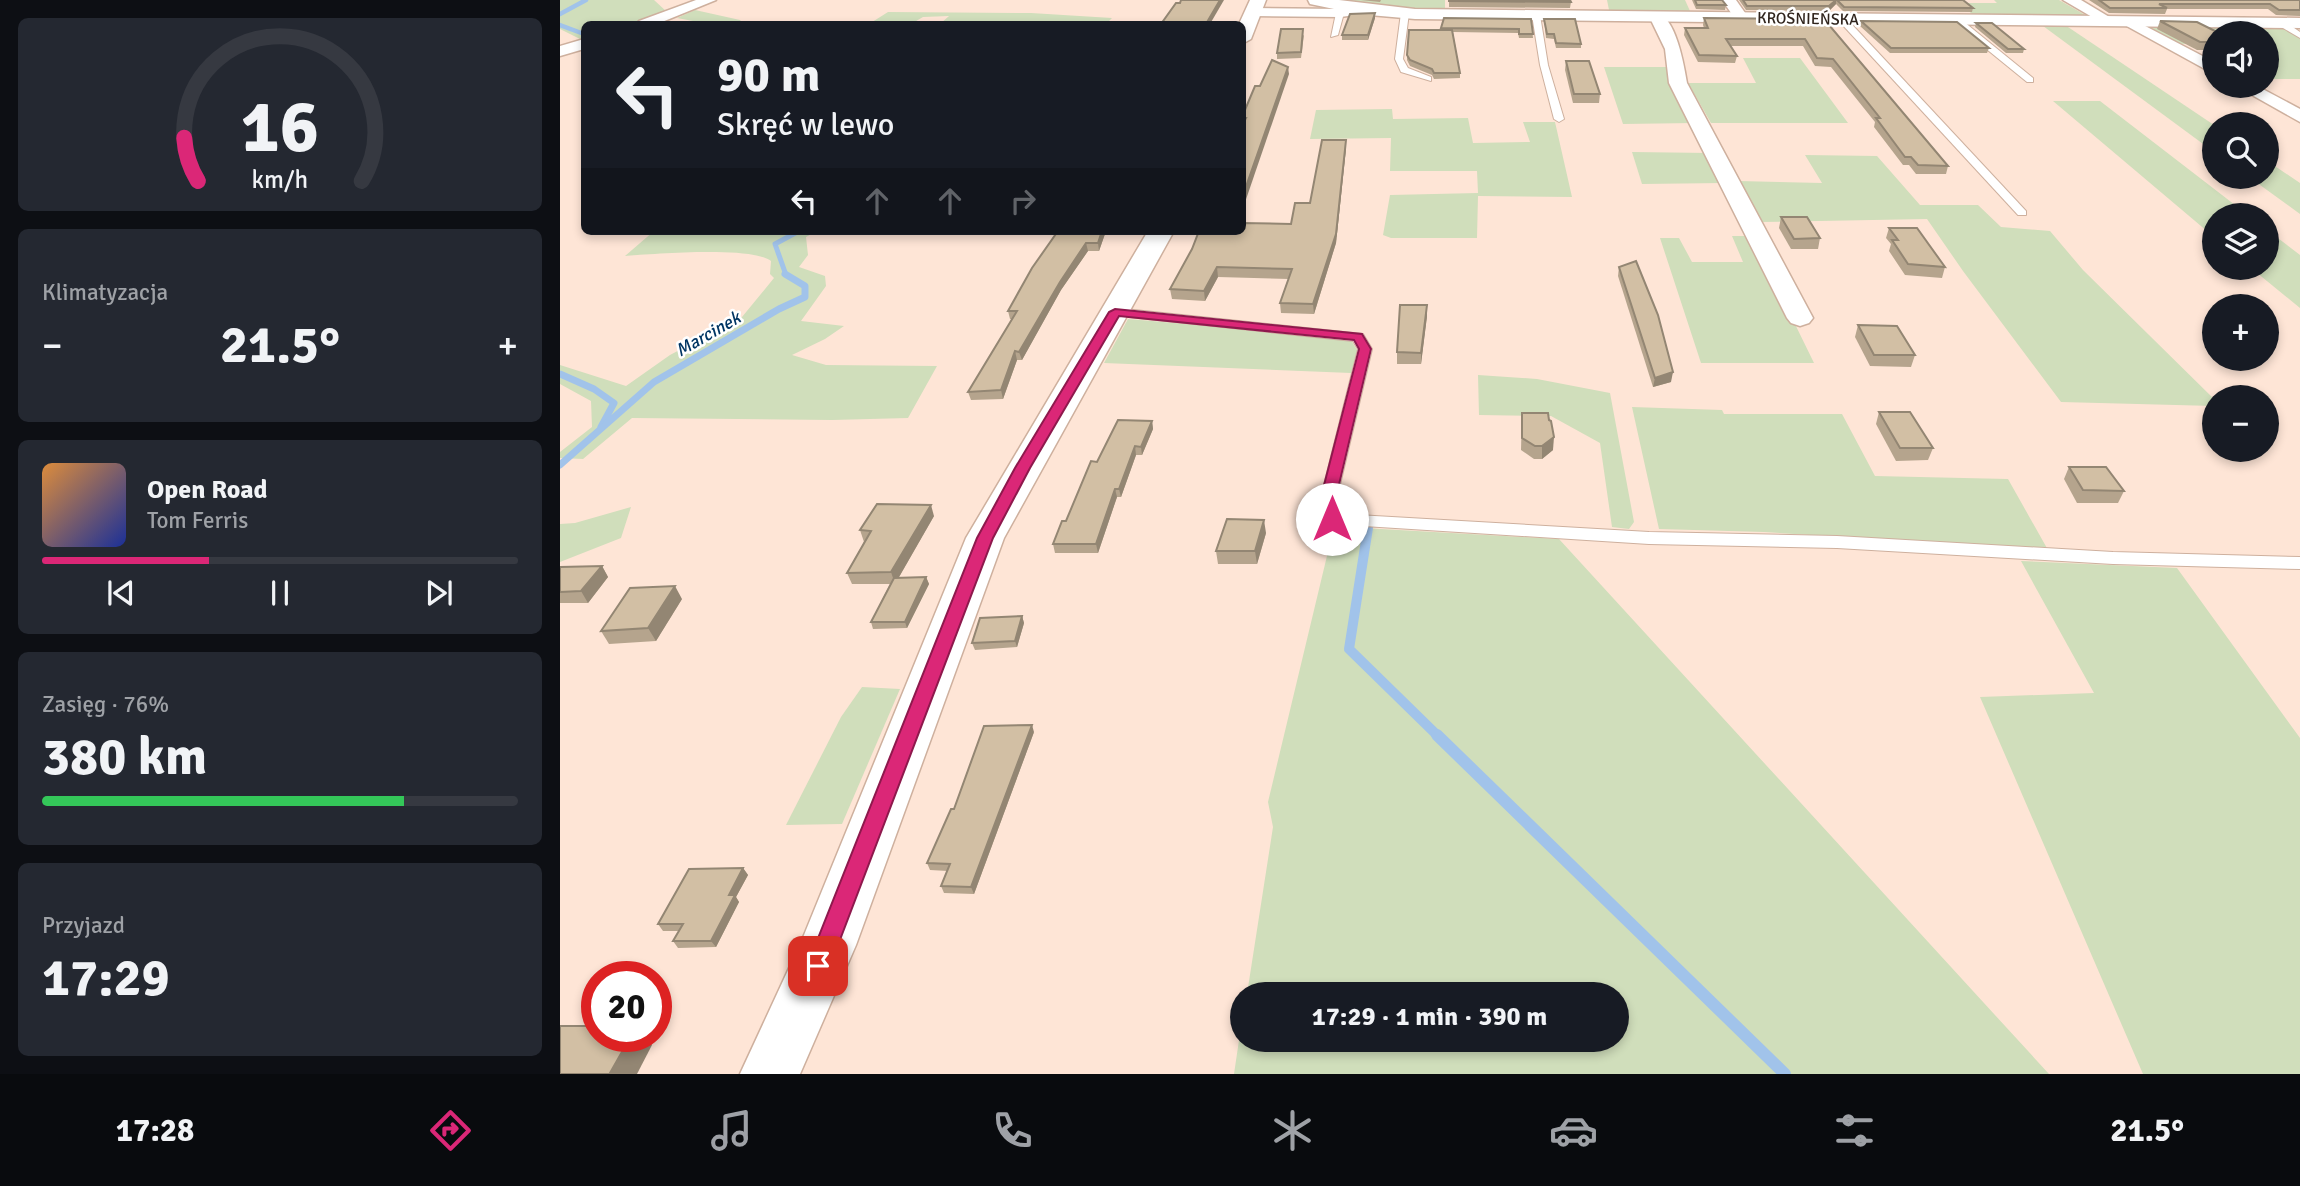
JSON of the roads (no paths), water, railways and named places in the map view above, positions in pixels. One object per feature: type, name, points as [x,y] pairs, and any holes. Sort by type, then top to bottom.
[{"type":"main road","name":"KROŚNIEŃSKA","points":[[1316,0],[1368,10],[1405,13],[2300,23]]},
{"type":"main road","points":[[1246,30],[1256,6]]},
{"type":"main road","points":[[770,1074],[828,945],[985,538],[1159,235]]},
{"type":"street","points":[[651,21],[709,0]]},
{"type":"street","points":[[1729,0],[1741,18]]},
{"type":"street","points":[[2070,0],[2109,21]]},
{"type":"street","points":[[1256,6],[1340,13],[1368,10]]},
{"type":"street","points":[[1656,16],[1673,49],[1678,83],[1800,318]]},
{"type":"street","points":[[2128,21],[2202,62]]},
{"type":"street","points":[[560,51],[581,45]]},
{"type":"street","points":[[2267,98],[2300,116]]},
{"type":"lane","points":[[1334,35],[1340,13]]},
{"type":"lane","points":[[1405,13],[1399,59],[1404,70],[1428,79]]},
{"type":"lane","points":[[1536,16],[1544,65],[1559,119]]},
{"type":"lane","points":[[1840,18],[2022,213]]},
{"type":"lane","points":[[1955,19],[2030,80]]},
{"type":"lane","points":[[2281,23],[2300,36]]},
{"type":"lane","points":[[1115,312],[1358,337],[1365,349],[1329,493],[1332,519],[1649,538],[1837,542],[2113,558],[2300,563]]},
{"type":"waterway","name":"Marcinek","points":[[560,14],[586,0]]},
{"type":"waterway","name":"Marcinek","points":[[560,25],[581,33]]},
{"type":"waterway","name":"Marcinek","points":[[786,274],[775,244],[792,235]]},
{"type":"waterway","name":"Marcinek","points":[[560,465],[654,382],[779,309],[805,297],[805,286],[786,274]]},
{"type":"waterway","points":[[560,374],[594,389],[614,403],[601,427]]},
{"type":"waterway","points":[[1368,528],[1349,649],[1439,737]]},
{"type":"waterway","points":[[1437,735],[1785,1074]]}]
